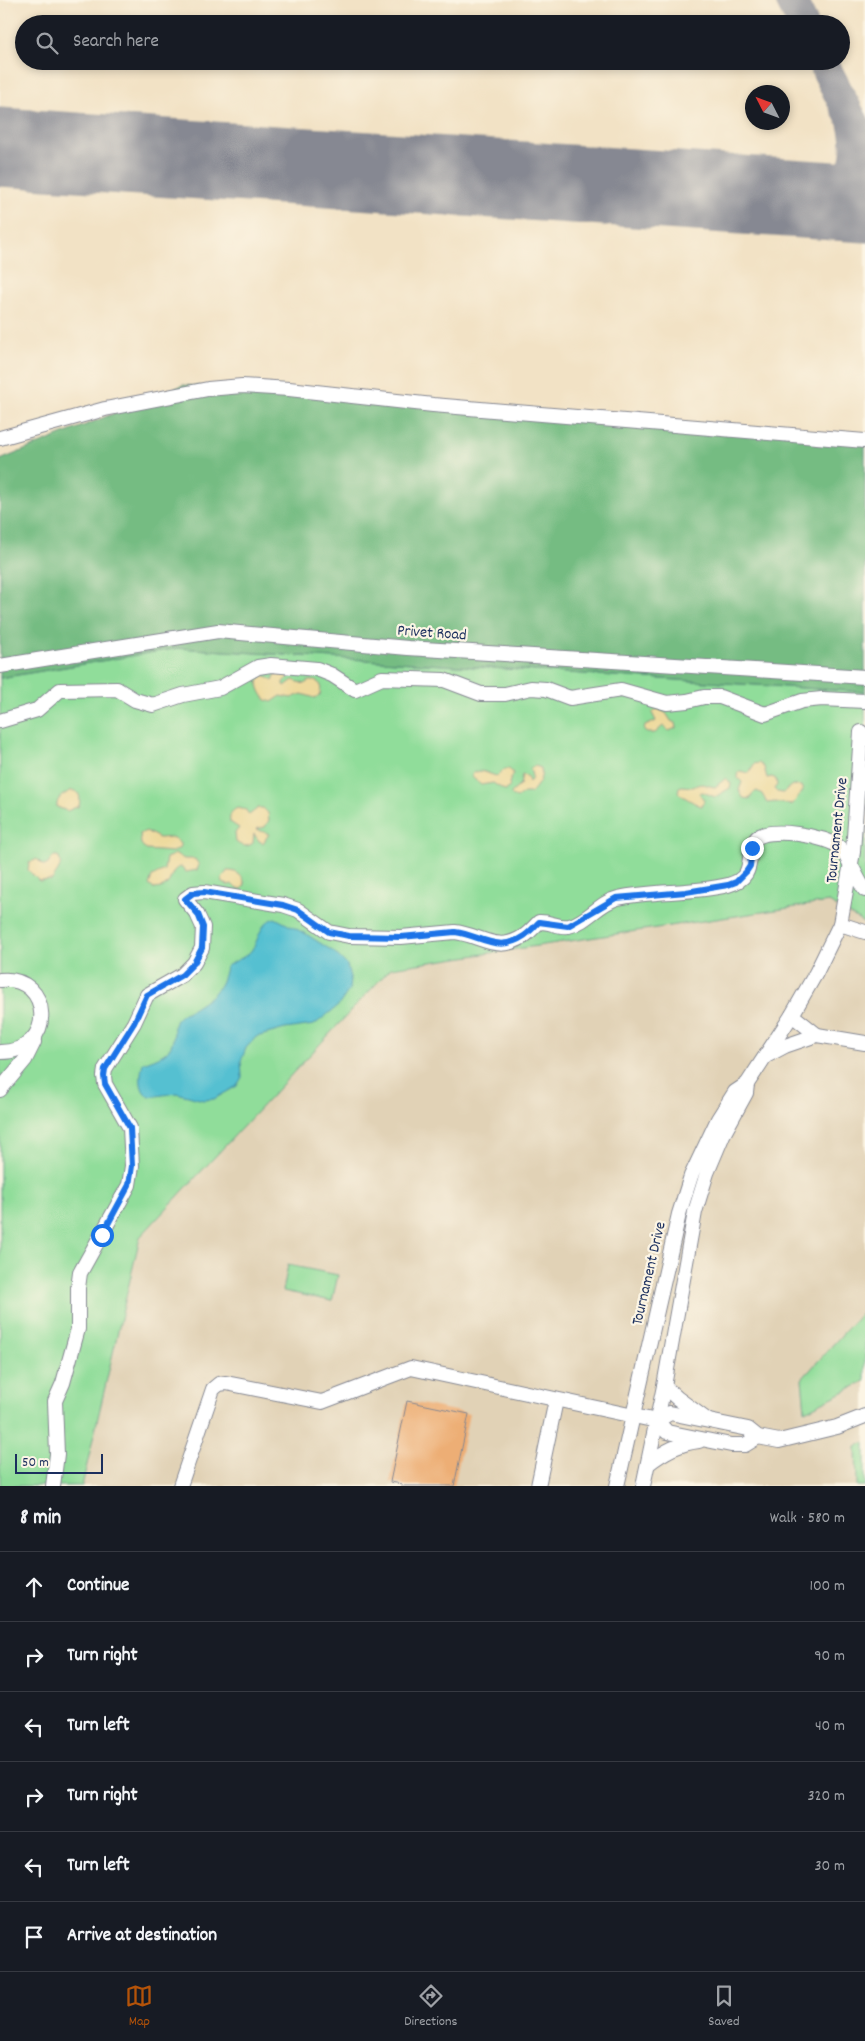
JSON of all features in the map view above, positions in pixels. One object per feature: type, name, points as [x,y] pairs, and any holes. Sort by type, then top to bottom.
[{"type":"street","points":[[0,438],[105,409],[208,389],[242,386],[442,406],[865,441]]},
{"type":"street","name":"Privet Road","points":[[0,666],[218,631],[408,648],[865,677]]},
{"type":"street","points":[[0,721],[37,710],[60,690],[117,689],[135,700],[153,706],[183,695],[220,688],[258,667],[271,665],[317,670],[332,675],[355,690],[382,678],[444,680],[481,694],[505,694],[531,688],[546,688],[570,698],[620,690],[667,703],[704,697],[720,697],[765,714],[802,701],[822,699],[865,701]]},
{"type":"street","name":"Tournament Drive","points":[[617,1486],[685,1193],[700,1155],[718,1119],[735,1092],[747,1084],[792,1015],[816,973],[840,924],[853,852],[862,767],[861,732]]},
{"type":"street","points":[[53,1486],[57,1454],[55,1401],[63,1383],[78,1329],[80,1273],[129,1185],[132,1176],[130,1128],[105,1084],[105,1069],[134,1023],[147,995],[182,975],[199,955],[204,941],[203,927],[198,914],[185,899],[188,896],[198,892],[211,892],[283,905],[298,910],[329,932],[349,936],[401,937],[455,932],[486,942],[506,944],[526,935],[539,922],[568,926],[616,898],[686,892],[736,882],[750,866],[753,842],[760,834],[765,833],[812,836],[833,841],[840,848],[865,890]]},
{"type":"street","points":[[840,924],[865,932]]},
{"type":"street","points":[[0,980],[18,981],[28,987],[36,996],[41,1007],[42,1018],[39,1030],[25,1060],[0,1090]]},
{"type":"street","points":[[792,1015],[817,1035]]},
{"type":"street","points":[[0,1052],[11,1052],[23,1048],[33,1040],[39,1030]]},
{"type":"street","points":[[763,1058],[785,1046],[817,1035],[865,1043]]},
{"type":"street","name":"Tournament Drive","points":[[643,1486],[664,1386],[695,1212],[707,1173],[723,1135],[746,1093],[747,1084]]},
{"type":"street","points":[[180,1486],[213,1390],[219,1384],[226,1383],[322,1402],[411,1368],[657,1421],[667,1432],[704,1440],[731,1445],[745,1445],[758,1437]]},
{"type":"street","points":[[664,1386],[709,1422]]},
{"type":"street","points":[[538,1486],[556,1400]]},
{"type":"street","points":[[657,1421],[670,1413],[748,1429],[758,1437],[779,1441],[837,1427],[865,1416]]},
{"type":"street","points":[[648,1464],[657,1456],[678,1445],[704,1440]]},
{"type":"shaded area","points":[[829,902],[865,924],[865,1309],[802,1380],[805,1411],[865,1381],[865,1442],[856,1447],[857,1486],[82,1486],[140,1237],[391,968]]},
{"type":"green space","points":[[183,385],[865,439],[865,692],[178,648],[0,678],[0,460]]},
{"type":"green space","points":[[178,648],[865,692],[865,924],[829,902],[391,968],[140,1237],[82,1486],[0,1486],[0,678]]},
{"type":"green space","points":[[288,1265],[338,1275],[332,1301],[283,1291]]},
{"type":"green space","points":[[865,1309],[865,1381],[805,1411],[802,1379]]},
{"type":"green space","points":[[865,1442],[865,1486],[857,1486],[856,1447]]},
{"type":"sand","points":[[279,671],[290,676],[283,682],[285,686],[293,680],[304,684],[309,681],[316,681],[321,685],[320,695],[315,698],[302,694],[291,698],[281,696],[272,702],[266,700],[260,690],[259,680],[264,675],[273,681]]},
{"type":"sand","points":[[658,709],[666,713],[671,721],[675,723],[676,728],[669,731],[663,726],[655,733],[647,733],[644,731],[645,726],[656,721],[652,713]]},
{"type":"sand","points":[[759,763],[764,767],[767,778],[772,777],[776,779],[777,785],[774,789],[777,792],[783,793],[793,785],[801,786],[803,791],[792,805],[775,802],[767,803],[762,794],[757,791],[753,793],[750,799],[743,798],[739,790],[742,782],[738,778],[737,773],[740,771],[749,773],[754,764]]},
{"type":"sand","points":[[535,766],[541,768],[541,779],[536,787],[531,793],[524,793],[517,798],[512,796],[511,793],[520,785],[522,775],[527,776],[529,782],[531,780],[530,769]]},
{"type":"sand","points":[[505,769],[509,769],[513,773],[509,783],[510,786],[506,791],[493,783],[481,785],[472,777],[472,774],[479,771],[497,776]]},
{"type":"sand","points":[[726,778],[731,784],[730,788],[715,797],[703,792],[699,793],[704,800],[702,806],[678,793],[679,787],[682,786],[693,787],[702,784],[715,787]]},
{"type":"sand","points":[[70,791],[78,793],[79,806],[67,811],[57,807],[59,799]]},
{"type":"sand","points":[[238,808],[246,810],[249,815],[258,808],[263,808],[268,813],[269,820],[265,827],[256,829],[269,834],[263,843],[254,834],[253,843],[249,845],[243,846],[236,842],[235,833],[239,828],[230,822],[230,818],[232,812]]},
{"type":"sand","points":[[146,831],[159,838],[173,838],[180,844],[180,848],[172,852],[146,850],[141,844],[140,834]]},
{"type":"sand","points":[[176,854],[184,859],[195,859],[199,865],[197,870],[186,872],[182,867],[177,868],[166,885],[154,889],[149,885],[152,876],[164,870],[166,858]]},
{"type":"sand","points":[[54,856],[58,856],[60,866],[52,880],[39,881],[28,870],[29,863],[37,859],[43,865],[47,865]]},
{"type":"sand","points":[[227,871],[233,871],[241,876],[245,885],[241,889],[237,889],[232,884],[223,883],[222,879]]},
{"type":"water","points":[[275,918],[306,934],[334,952],[347,965],[350,978],[349,990],[338,1006],[314,1025],[285,1029],[256,1037],[246,1048],[241,1061],[242,1077],[237,1086],[214,1099],[203,1100],[177,1093],[149,1097],[141,1086],[143,1063],[164,1054],[168,1050],[173,1040],[174,1024],[177,1019],[216,991],[222,981],[226,967],[250,952],[262,928],[269,920]]},
{"type":"building","points":[[407,1401],[469,1414],[454,1486],[402,1486],[402,1484],[390,1482]]},
{"type":"taxiway","points":[[791,0],[798,15]]},
{"type":"taxiway","points":[[827,70],[865,145]]},
{"type":"taxiway","points":[[821,200],[841,185],[852,169],[856,149],[853,124]]},
{"type":"runway","points":[[0,147],[865,203]]},
{"type":"route","points":[[102,1235],[132,1176],[130,1128],[105,1084],[105,1069],[134,1023],[147,995],[182,975],[199,955],[204,941],[203,927],[198,914],[185,899],[193,893],[220,894],[283,905],[305,914],[329,932],[349,936],[401,937],[455,932],[486,942],[506,944],[526,935],[539,922],[568,926],[616,898],[672,894],[736,882],[750,866],[752,848]]}]
